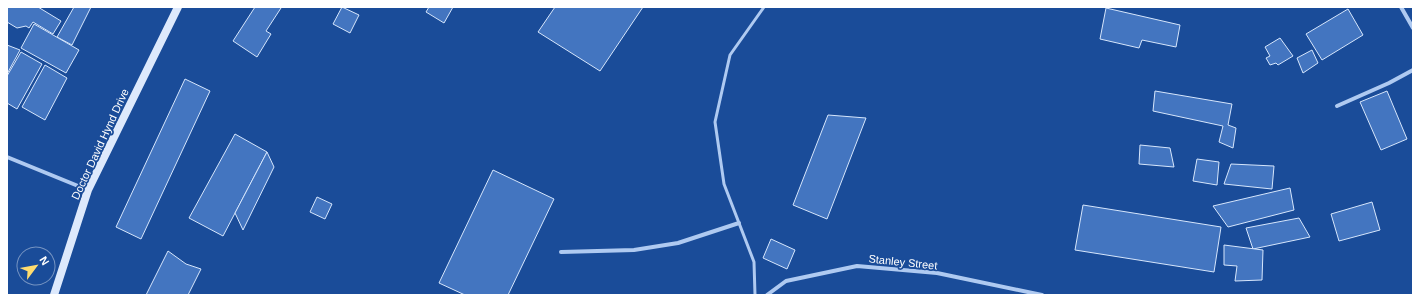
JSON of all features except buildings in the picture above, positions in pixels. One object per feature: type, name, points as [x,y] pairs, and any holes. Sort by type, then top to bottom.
[{"type":"main road","name":"Doctor David Hynd Drive","points":[[54,295],[88,190],[178,7]]},
{"type":"street","points":[[1401,7],[1413,28]]},
{"type":"street","points":[[1336,106],[1389,83],[1413,70]]},
{"type":"street","points":[[7,157],[88,190]]},
{"type":"street","points":[[561,252],[641,249],[678,243],[739,223]]},
{"type":"street","name":"Stanley Street","points":[[767,295],[786,281],[857,266],[937,273],[1042,295]]},
{"type":"lane","points":[[755,295],[754,262],[724,184],[716,122],[730,55],[764,7]]}]
